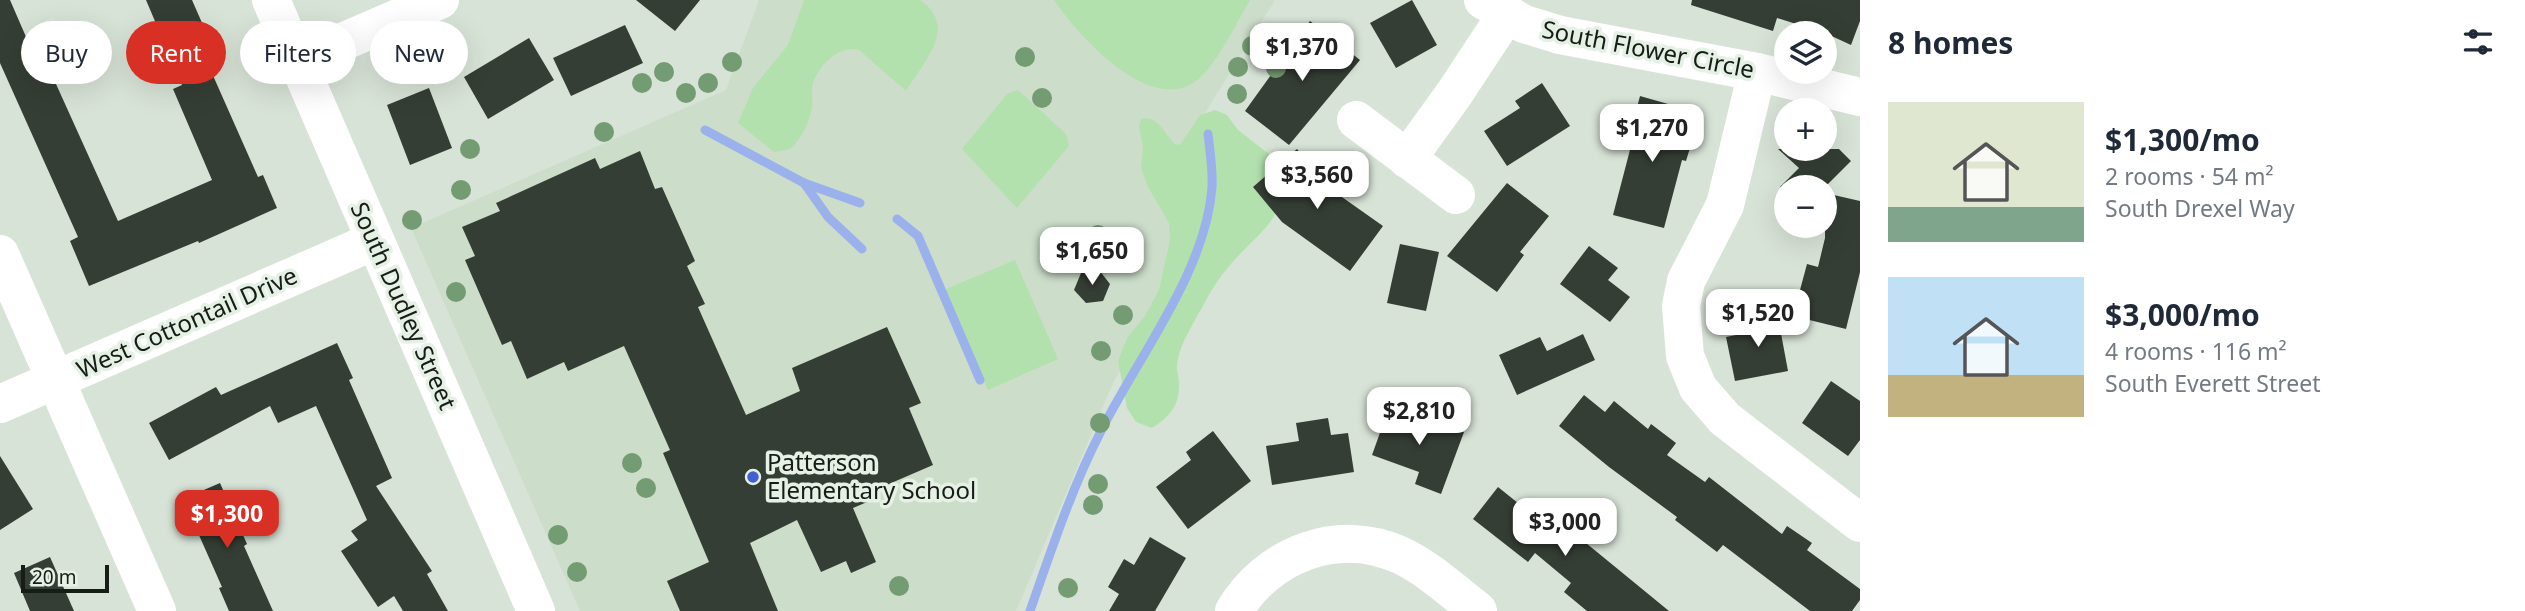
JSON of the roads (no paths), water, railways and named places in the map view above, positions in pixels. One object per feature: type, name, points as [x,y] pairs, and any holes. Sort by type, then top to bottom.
[{"type":"street","name":"South Dudley Street","points":[[271,0],[280,21]]},
{"type":"street","points":[[356,36],[440,0]]},
{"type":"street","points":[[1408,159],[1494,8]]},
{"type":"street","name":"South Flower Circle","points":[[1494,8],[1560,35],[1757,72],[1860,97]]},
{"type":"street","points":[[1757,72],[1726,205],[1689,271],[1682,296],[1681,338],[1685,356],[1698,388],[1725,419],[1860,523]]},
{"type":"street","name":"South Dudley Street","points":[[308,84],[536,611]]},
{"type":"street","points":[[1356,120],[1456,195]]},
{"type":"street","name":"West Cottontail Drive","points":[[0,404],[374,241]]},
{"type":"street","points":[[0,254],[157,611]]},
{"type":"street","points":[[1237,606],[1284,560],[1325,545],[1351,543],[1402,556],[1478,611]]},
{"type":"waterway","points":[[705,130],[804,183],[860,203]]},
{"type":"waterway","points":[[1030,611],[1080,476],[1115,404],[1168,314],[1197,251],[1207,219],[1212,187],[1208,134]]},
{"type":"waterway","points":[[804,183],[828,217],[862,249]]},
{"type":"waterway","points":[[897,219],[918,236],[980,380]]},
{"type":"place","name":"Patterson Elementary School","points":[[753,477]]}]
